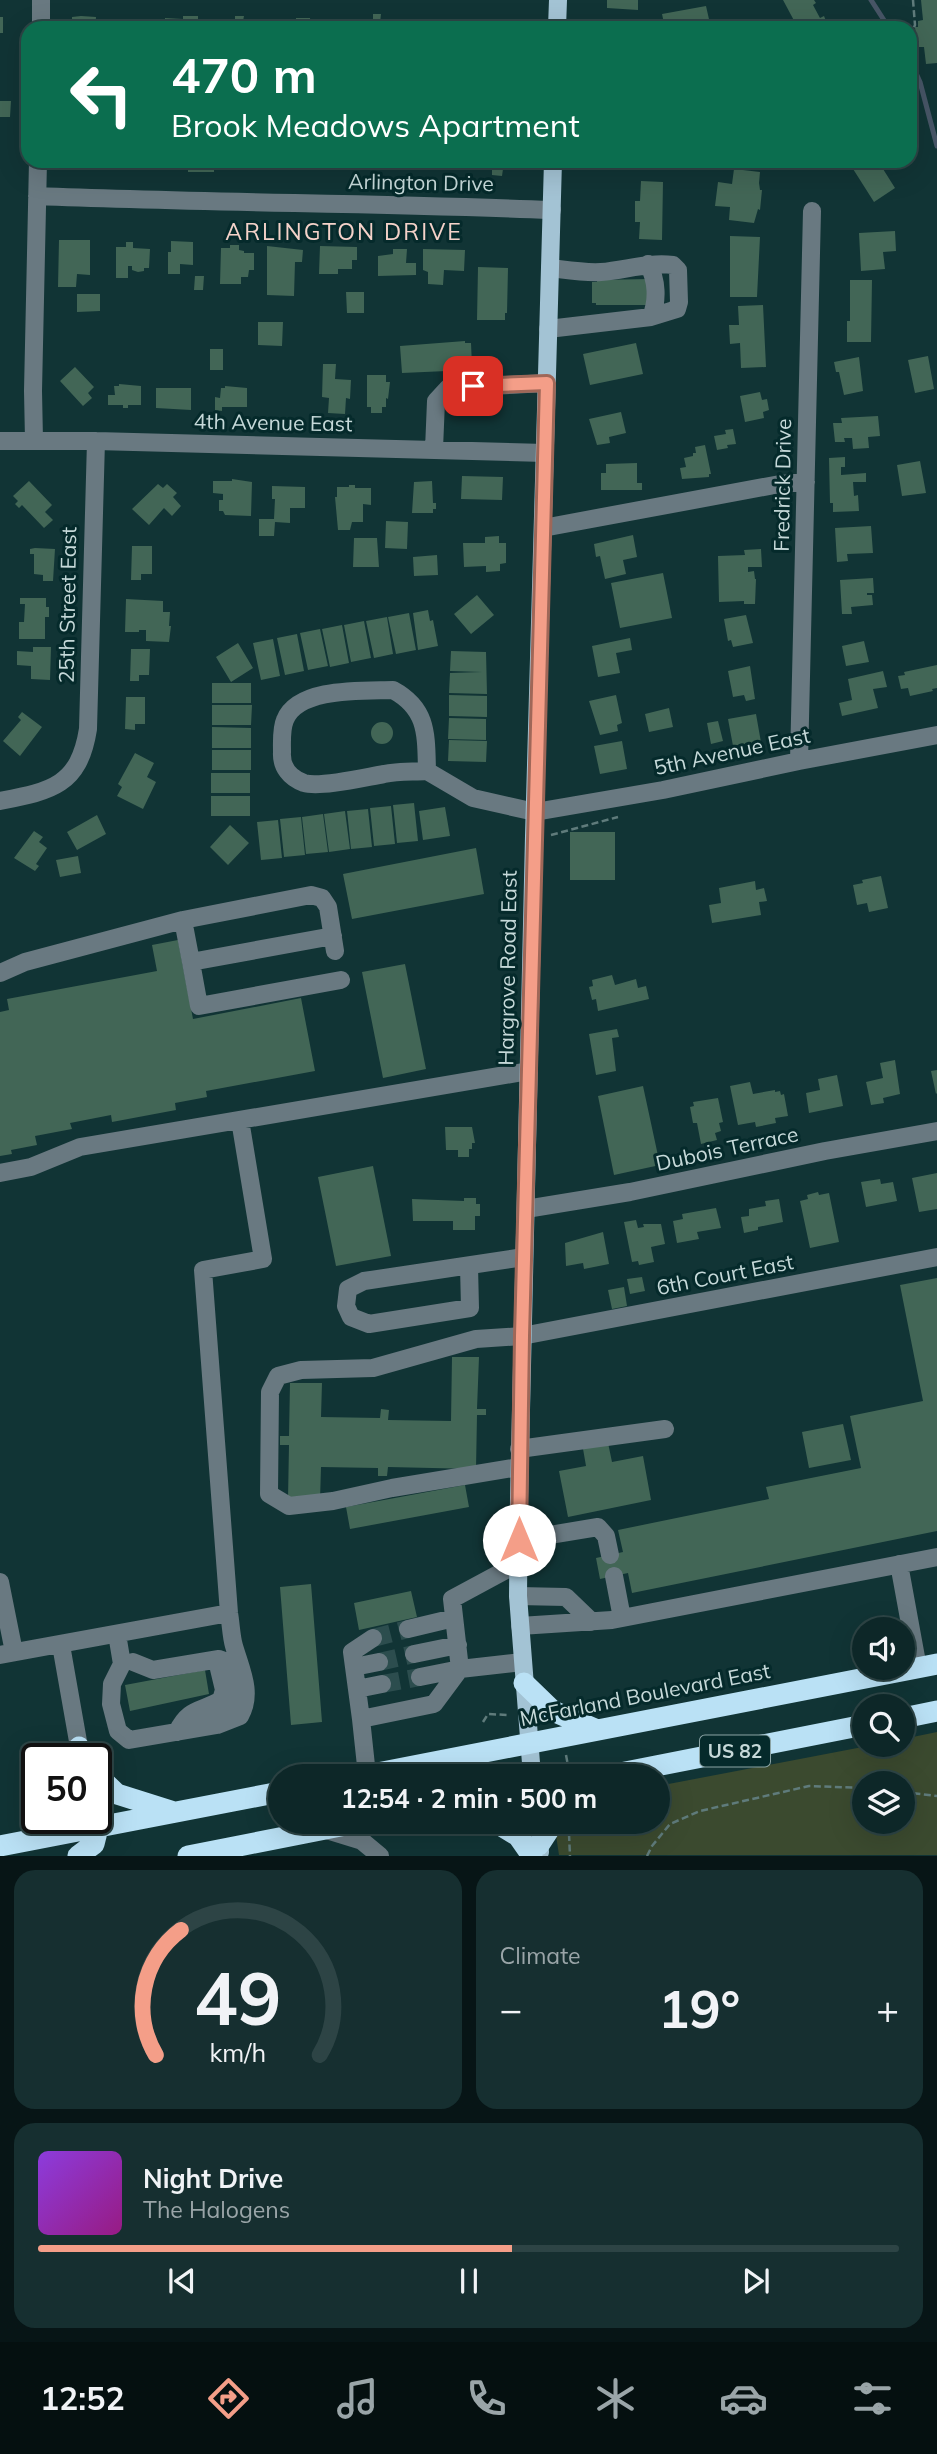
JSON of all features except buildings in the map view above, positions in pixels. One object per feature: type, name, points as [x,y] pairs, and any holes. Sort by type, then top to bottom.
[{"type":"highway","name":"McFarland Boulevard East","points":[[423,1764],[928,1666]]},
{"type":"highway","points":[[523,1673],[554,1711],[597,1730]]},
{"type":"highway","points":[[915,1716],[937,1711]]},
{"type":"highway","name":"US 82","points":[[666,1764],[852,1727]]},
{"type":"highway","points":[[112,1789],[117,1794],[176,1813]]},
{"type":"highway","points":[[112,1821],[176,1813],[268,1794]]},
{"type":"highway","points":[[32,1840],[36,1834]]},
{"type":"highway","points":[[0,1846],[55,1834]]},
{"type":"highway","points":[[78,1856],[94,1844],[95,1834]]},
{"type":"highway","points":[[188,1856],[298,1834]]},
{"type":"highway","points":[[514,1834],[537,1852],[554,1834]]},
{"type":"main road","points":[[557,21],[558,0]]},
{"type":"main road","name":"Hargrove Road East","points":[[532,1764],[518,1597],[519,1458],[553,168]]},
{"type":"main road","points":[[537,1834],[537,1852]]},
{"type":"street","points":[[41,0],[41,21]]},
{"type":"street","points":[[34,440],[38,168]]},
{"type":"street","name":"Arlington Drive","points":[[37,196],[142,201],[552,209]]},
{"type":"street","name":"Fredrick Drive","points":[[799,761],[812,211]]},
{"type":"street","points":[[648,264],[655,280],[651,317]]},
{"type":"street","points":[[548,329],[651,317],[677,309],[680,302],[678,270],[673,265],[648,264],[604,272],[550,268]]},
{"type":"street","points":[[434,449],[436,401],[448,387],[547,383]]},
{"type":"street","name":"4th Avenue East","points":[[0,441],[96,441],[545,453]]},
{"type":"street","name":"25th Street East","points":[[0,801],[43,791],[62,782],[76,768],[85,749],[88,729],[96,441]]},
{"type":"street","points":[[543,527],[780,484],[806,482]]},
{"type":"street","points":[[427,771],[421,716],[410,700],[393,690],[352,691],[313,697],[296,703],[285,720],[281,759],[289,776],[308,784],[387,773],[427,771],[473,798],[535,812]]},
{"type":"street","name":"5th Avenue East","points":[[535,812],[663,790],[937,735]]},
{"type":"street","points":[[0,973],[24,962],[183,920],[311,895],[322,898],[328,907],[334,943],[191,962]]},
{"type":"street","points":[[183,920],[199,1006],[341,980]]},
{"type":"street","points":[[0,1173],[31,1167],[77,1148],[529,1071]]},
{"type":"street","points":[[233,1645],[128,1663],[112,1684],[111,1704],[118,1731],[129,1740],[229,1722],[240,1716],[247,1696],[240,1662],[233,1645],[229,1613],[203,1270],[263,1259],[240,1120]]},
{"type":"street","name":"Dubois Terrace","points":[[526,1209],[630,1192],[825,1151],[937,1131]]},
{"type":"street","points":[[469,1266],[470,1308],[369,1324],[351,1317],[346,1306],[348,1289],[364,1281],[524,1257]]},
{"type":"street","name":"6th Court East","points":[[519,1458],[333,1501],[289,1506],[269,1494],[270,1392],[278,1376],[301,1370],[373,1368],[476,1339],[522,1336],[937,1257]]},
{"type":"street","points":[[519,1458],[665,1429]]},
{"type":"street","points":[[519,1540],[598,1528],[606,1536],[610,1555]]},
{"type":"street","points":[[520,1626],[622,1618],[937,1557]]},
{"type":"street","points":[[361,1719],[433,1704],[460,1669],[452,1599],[519,1563]]},
{"type":"street","points":[[899,1564],[928,1666]]},
{"type":"street","points":[[614,1576],[622,1618]]},
{"type":"street","points":[[0,1582],[7,1654],[229,1613]]},
{"type":"street","points":[[518,1597],[566,1597],[592,1622]]},
{"type":"street","points":[[408,1629],[454,1618]]},
{"type":"street","points":[[117,1634],[128,1663]]},
{"type":"street","points":[[363,1764],[361,1719],[352,1652],[373,1638]]},
{"type":"street","points":[[61,1644],[79,1743]]},
{"type":"street","points":[[414,1654],[457,1645]]},
{"type":"street","points":[[128,1663],[153,1670],[209,1660],[221,1671],[224,1690],[221,1700],[183,1718],[177,1732]]},
{"type":"street","points":[[354,1667],[379,1662]]},
{"type":"street","points":[[420,1676],[460,1669],[523,1673]]},
{"type":"street","points":[[357,1689],[382,1684]]},
{"type":"street","points":[[339,1834],[362,1841],[380,1856]]},
{"type":"path","points":[[913,0],[915,21]]},
{"type":"path","points":[[647,1856],[670,1824],[700,1811],[809,1786],[852,1788]]},
{"type":"path","points":[[915,1793],[937,1796]]},
{"type":"path","points":[[564,1834],[570,1856]]},
{"type":"green space","points":[[937,1732],[937,1855],[559,1855],[556,1834],[670,1834],[670,1784],[852,1749],[852,1757],[915,1757],[915,1737]]},
{"type":"waterway","points":[[871,0],[884,21]]},
{"type":"waterway","points":[[917,75],[937,146]]},
{"type":"tunnel","points":[[373,1638],[408,1629]]},
{"type":"tunnel","points":[[379,1662],[414,1654]]},
{"type":"tunnel","points":[[382,1684],[420,1677]]},
{"type":"district","name":"ARLINGTON DRIVE","points":[[344,232]]},
{"type":"route","points":[[473,386],[547,383],[519,1540]]}]
